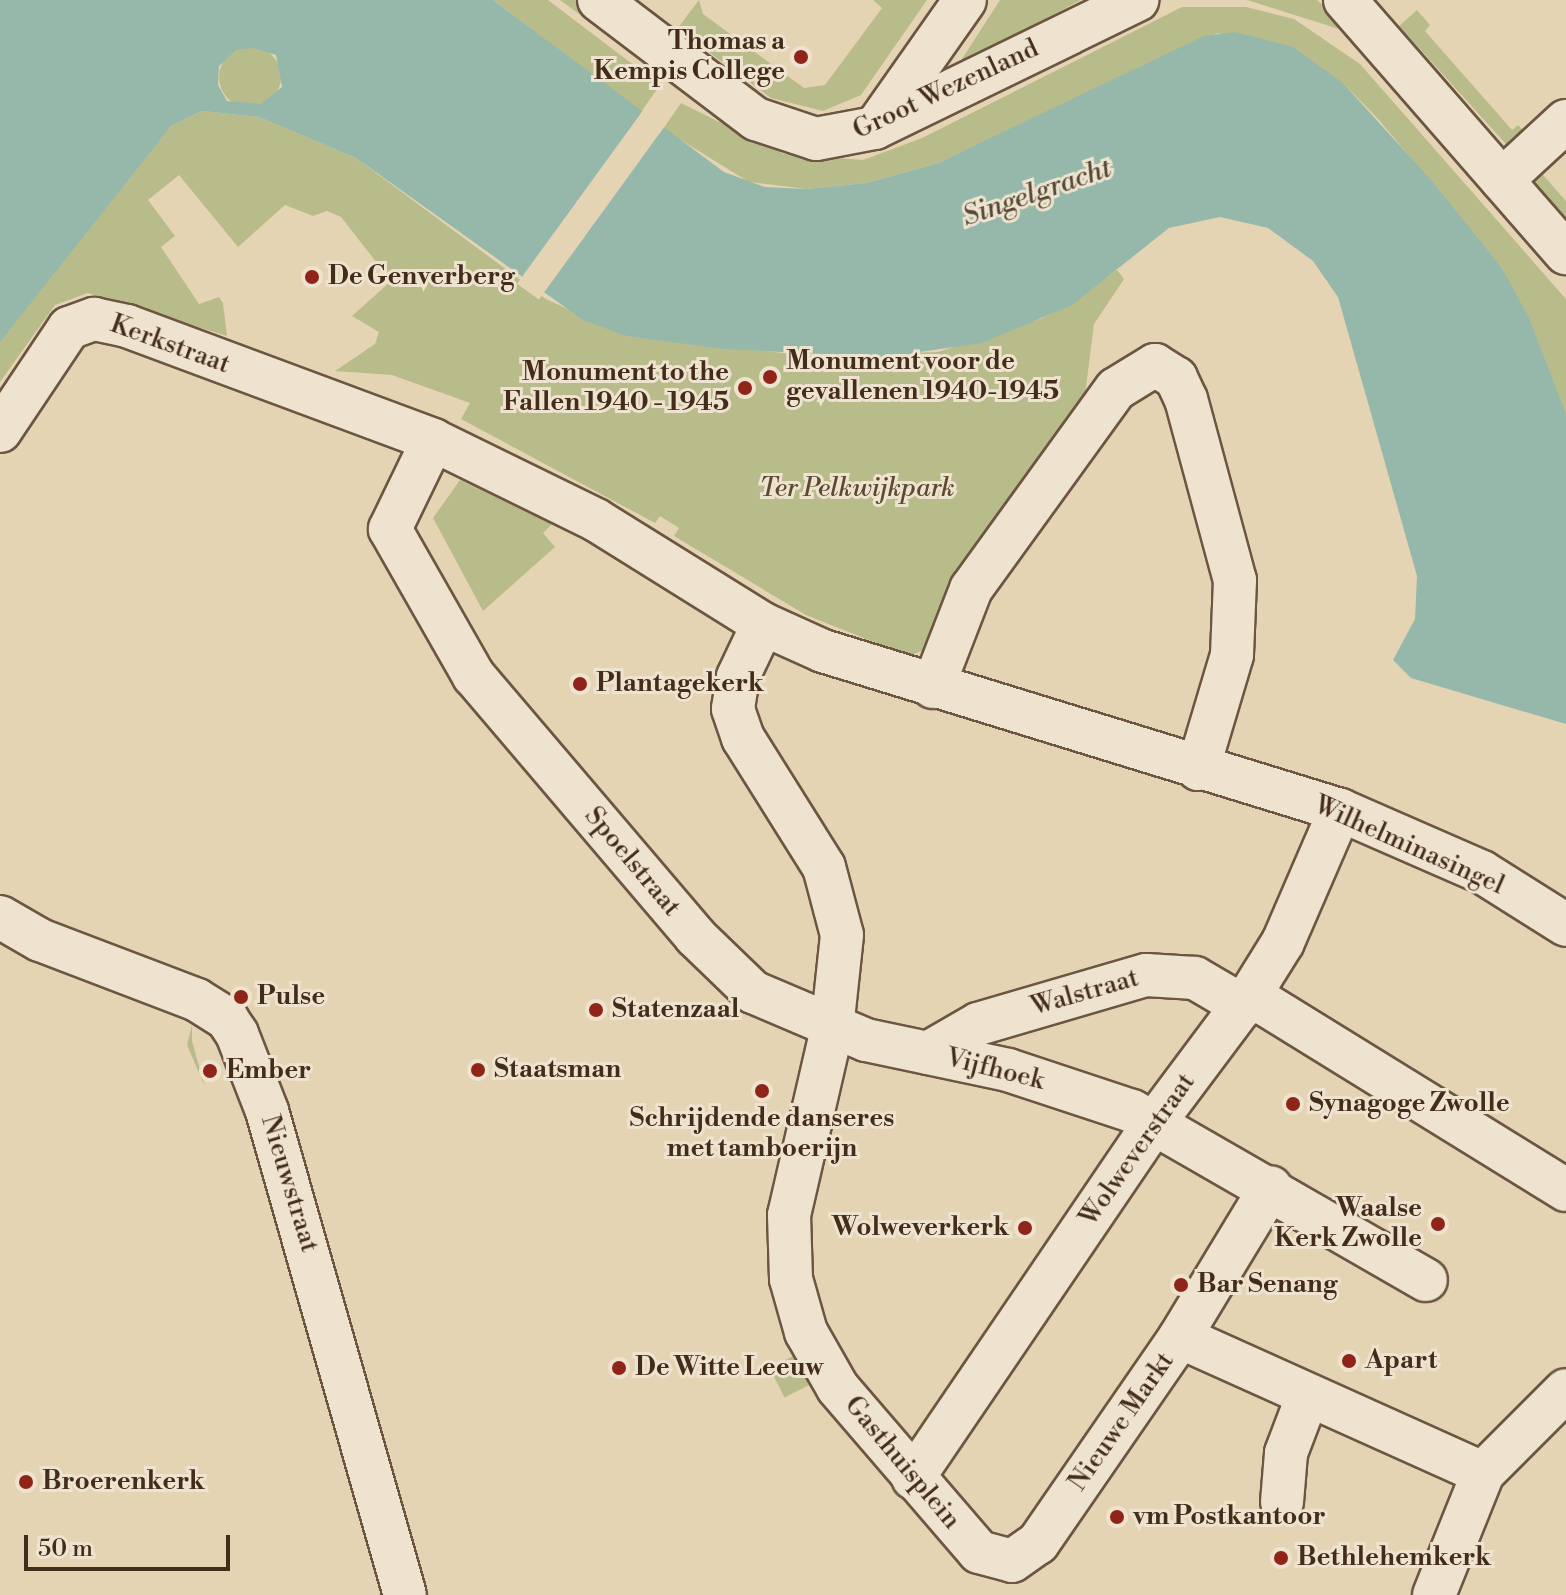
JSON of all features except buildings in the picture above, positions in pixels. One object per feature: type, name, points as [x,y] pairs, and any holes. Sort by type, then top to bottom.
[{"type":"street","name":"Groot Wezenland","points":[[599,0],[646,14],[778,130],[816,139],[875,128],[1137,0]]},
{"type":"street","points":[[875,128],[965,0]]},
{"type":"street","points":[[1345,0],[1566,253]]},
{"type":"street","points":[[1502,180],[1566,121]]},
{"type":"street","name":"Kerkstraat","points":[[0,431],[69,328],[94,319],[294,403],[433,440]]},
{"type":"street","points":[[433,440],[596,520],[763,624],[933,687],[1198,769],[1232,655],[1235,580],[1186,399],[1176,378],[1155,365],[1116,389],[971,589],[933,687]]},
{"type":"street","name":"Spoelstraat","points":[[433,440],[390,529],[464,658],[518,732],[753,992],[832,1029]]},
{"type":"street","name":"Gasthuisplein","points":[[763,624],[738,677],[733,709],[837,900],[840,966],[832,1029],[789,1215],[791,1279],[806,1332],[838,1388],[969,1544],[996,1561]]},
{"type":"street","name":"Wilhelminasingel","points":[[1198,769],[1340,810],[1482,872],[1566,925]]},
{"type":"street","name":"Wolweverstraat","points":[[913,1478],[1155,1122],[1247,1001],[1283,942],[1340,810]]},
{"type":"street","name":"Nieuwstraat","points":[[0,917],[40,940],[206,1005],[237,1034],[267,1111],[405,1595]]},
{"type":"street","name":"Walstraat","points":[[928,1053],[978,1024],[1146,975],[1195,978],[1247,1001],[1566,1190]]},
{"type":"street","name":"Vijfhoek","points":[[832,1029],[1073,1089],[1155,1122],[1426,1280]]},
{"type":"street","points":[[1180,1337],[1271,1187]]},
{"type":"street","name":"Nieuwe Markt","points":[[996,1561],[1026,1555],[1038,1543],[1180,1337],[1483,1473]]},
{"type":"street","points":[[1436,1590],[1483,1473],[1566,1390]]},
{"type":"street","points":[[1282,1502],[1286,1453],[1308,1395]]},
{"type":"green space","points":[[493,0],[548,0],[660,85],[641,112]]},
{"type":"green space","points":[[560,0],[576,0],[660,62],[655,69]]},
{"type":"green space","points":[[699,0],[703,14],[804,88],[825,85],[882,8],[873,0],[927,0],[861,95],[823,111],[771,98],[677,29]]},
{"type":"green space","points":[[1000,0],[1081,0],[958,65]]},
{"type":"green space","points":[[1247,0],[1317,0],[1339,19],[1339,29]]},
{"type":"green space","points":[[1182,7],[1246,7],[1294,19],[1360,64],[1566,299],[1566,414],[1502,268],[1379,120],[1343,83],[1218,33],[938,163],[866,183],[806,189],[749,182],[663,129],[681,103],[784,154],[863,160],[922,138]]},
{"type":"green space","points":[[1417,10],[1430,25],[1425,31],[1512,130],[1518,125],[1526,134],[1514,153],[1399,26]]},
{"type":"green space","points":[[244,46],[256,46],[272,55],[279,65],[279,89],[272,99],[256,108],[244,108],[224,94],[219,83],[219,71],[233,51]]},
{"type":"green space","name":"Ter Pelkwijkpark","points":[[202,111],[259,117],[356,158],[546,299],[626,336],[811,356],[938,352],[1043,318],[1117,270],[1124,279],[1094,324],[1083,411],[924,650],[909,656],[806,615],[674,536],[679,528],[660,516],[655,523],[461,419],[470,403],[392,375],[335,371],[375,344],[379,332],[352,316],[391,281],[341,217],[327,211],[313,216],[285,205],[238,247],[179,175],[148,200],[175,236],[161,247],[199,304],[219,297],[223,303],[227,336],[88,293],[55,305],[0,382],[0,342],[39,286],[171,126]]},
{"type":"green space","points":[[1536,167],[1566,201],[1566,233],[1532,195]]},
{"type":"green space","points":[[460,480],[552,524],[543,533],[555,547],[483,611],[433,518]]},
{"type":"green space","points":[[192,1025],[192,1041],[205,1087],[187,1045]]},
{"type":"green space","points":[[799,1353],[814,1382],[785,1397],[770,1368]]},
{"type":"water","name":"Singelgracht","points":[[0,0],[493,0],[724,172],[765,187],[806,189],[866,183],[938,163],[1204,36],[1235,32],[1293,47],[1343,83],[1431,180],[1502,268],[1529,318],[1566,414],[1566,724],[1411,678],[1393,660],[1415,619],[1417,576],[1338,297],[1313,261],[1268,228],[1220,217],[1169,228],[1072,305],[982,343],[885,357],[724,349],[626,336],[583,320],[356,158],[259,117],[202,111],[171,126],[0,342]],"holes":[[[253,48],[276,55],[282,87],[261,104],[227,101],[218,85],[219,66],[236,50]]]},
{"type":"pier","points":[[644,109],[666,125],[539,300],[517,284]]},
{"type":"place","name":"Thomas a Kempis College","points":[[801,57]]},
{"type":"place","name":"De Genverberg","points":[[312,277]]},
{"type":"place","name":"Monument voor de gevallenen 1940-1945","points":[[770,377]]},
{"type":"place","name":"Monument to the Fallen 1940 - 1945","points":[[745,388]]},
{"type":"place","name":"Plantagekerk","points":[[580,684]]},
{"type":"place","name":"Pulse","points":[[241,997]]},
{"type":"place","name":"Statenzaal","points":[[596,1010]]},
{"type":"place","name":"Staatsman","points":[[478,1070]]},
{"type":"place","name":"Ember","points":[[210,1071]]},
{"type":"place","name":"Schrijdende danseres met tamboerijn","points":[[762,1091]]},
{"type":"place","name":"Synagoge Zwolle","points":[[1293,1104]]},
{"type":"place","name":"Waalse Kerk Zwolle","points":[[1438,1224]]},
{"type":"place","name":"Wolweverkerk","points":[[1025,1228]]},
{"type":"place","name":"Bar Senang","points":[[1181,1285]]},
{"type":"place","name":"Apart","points":[[1349,1361]]},
{"type":"place","name":"De Witte Leeuw","points":[[619,1368]]},
{"type":"place","name":"Broerenkerk","points":[[26,1482]]},
{"type":"place","name":"vm Postkantoor","points":[[1117,1517]]},
{"type":"place","name":"Bethlehemkerk","points":[[1281,1558]]}]
